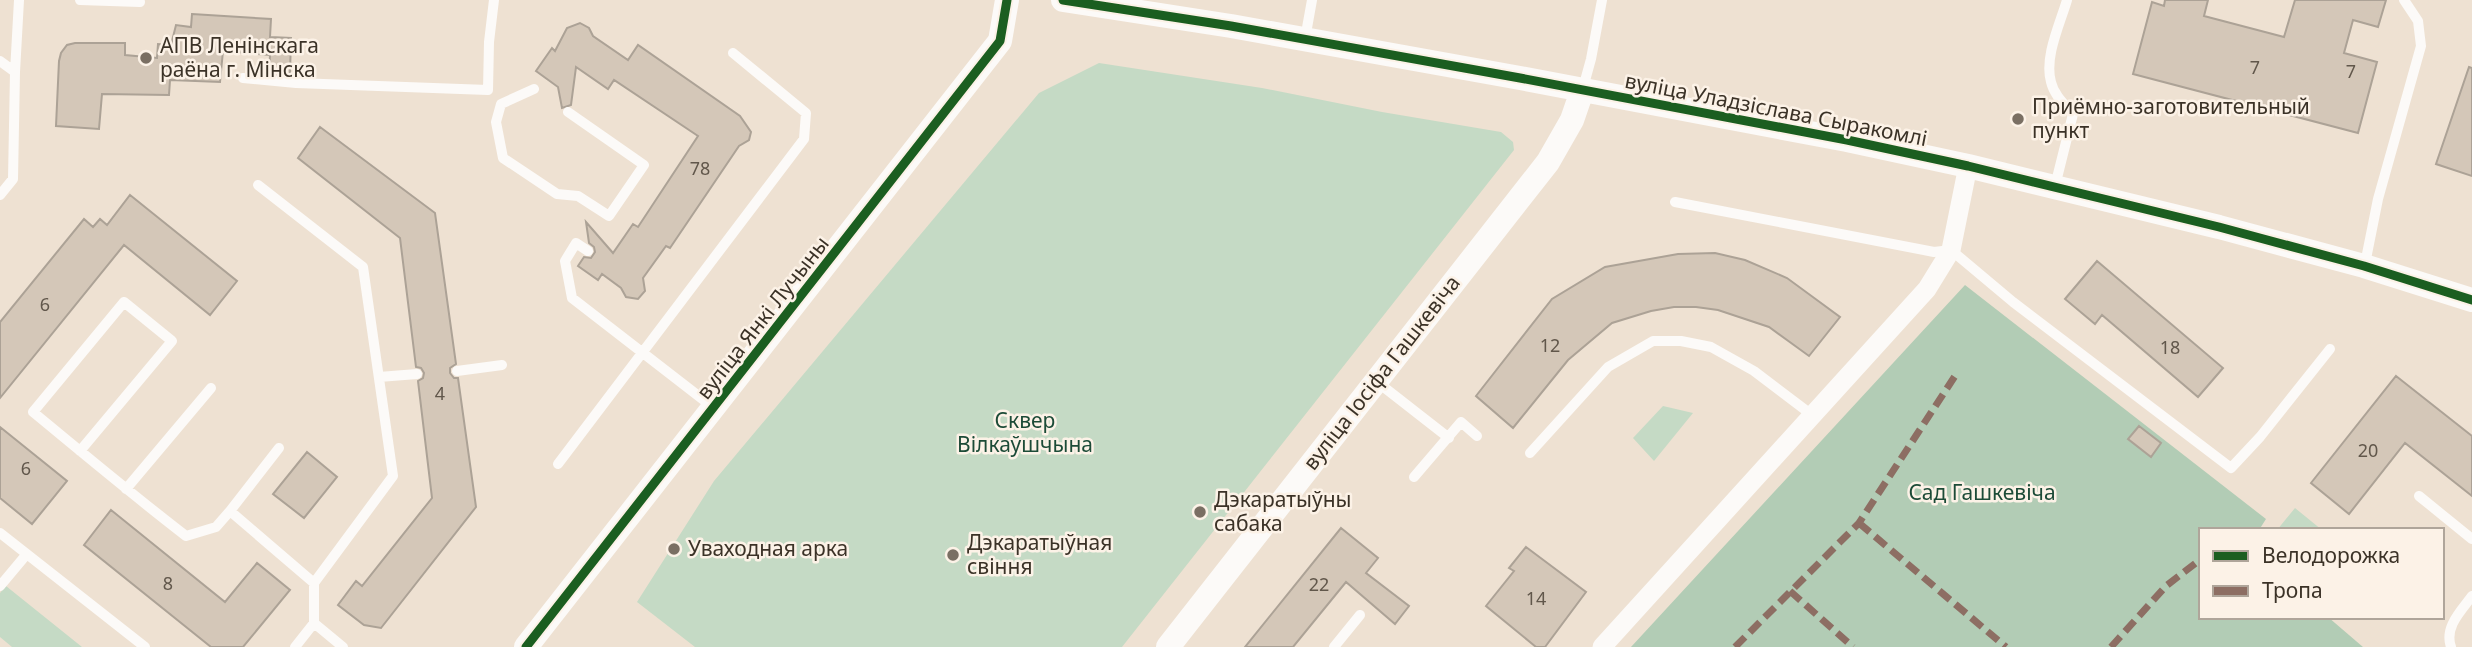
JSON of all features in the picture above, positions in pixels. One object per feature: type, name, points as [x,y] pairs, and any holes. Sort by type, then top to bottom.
[{"type":"street","name":"вуліца Янкі Лучыны","points":[[526,647],[1000,41],[1007,0]]},
{"type":"street","name":"вуліца Уладзіслава Сыракомлі","points":[[1063,0],[1305,39],[1847,140],[2055,186],[2364,266],[2472,300]]},
{"type":"street","name":"вуліца Іосіфа Гашкевіча","points":[[1168,647],[1548,162],[1572,120],[1582,91]]},
{"type":"street","points":[[1602,647],[1927,289],[1951,250],[1968,166]]},
{"type":"lane","points":[[0,195],[13,179],[19,0]]},
{"type":"lane","points":[[80,0],[140,2]]},
{"type":"lane","points":[[494,0],[489,42],[488,90],[501,104]]},
{"type":"lane","points":[[1305,39],[1312,0]]},
{"type":"lane","points":[[1582,91],[1602,0]]},
{"type":"lane","points":[[2055,186],[2073,114],[2058,98],[2050,81],[2049,61],[2067,0]]},
{"type":"lane","points":[[2364,266],[2378,199],[2421,46],[2418,21],[2404,0]]},
{"type":"lane","points":[[558,464],[804,139],[806,113],[733,53]]},
{"type":"lane","points":[[0,61],[15,72]]},
{"type":"lane","points":[[243,78],[296,83],[488,90]]},
{"type":"lane","points":[[501,104],[534,89]]},
{"type":"lane","points":[[501,104],[496,122],[503,158],[557,194],[578,196],[609,216],[644,165],[568,112]]},
{"type":"lane","points":[[258,185],[363,267],[393,476],[314,583],[314,624],[295,647]]},
{"type":"lane","points":[[1675,202],[1934,252],[1951,250],[2013,302],[2231,468],[2260,437],[2330,349]]},
{"type":"lane","points":[[587,251],[576,243],[565,261],[572,298],[714,408]]},
{"type":"lane","points":[[80,451],[172,341],[124,302],[33,412],[80,451],[126,489],[186,536],[216,527],[279,449]]},
{"type":"lane","points":[[1530,453],[1608,367],[1653,341],[1681,341],[1711,348],[1754,371],[1812,415]]},
{"type":"lane","points":[[457,371],[502,365]]},
{"type":"lane","points":[[379,377],[417,374]]},
{"type":"lane","points":[[1375,381],[1449,438]]},
{"type":"lane","points":[[126,489],[211,387]]},
{"type":"lane","points":[[1414,477],[1461,422],[1477,436]]},
{"type":"lane","points":[[2419,496],[2472,539]]},
{"type":"lane","points":[[230,511],[314,583]]},
{"type":"lane","points":[[0,533],[145,647]]},
{"type":"lane","points":[[0,586],[26,555]]},
{"type":"lane","points":[[2451,647],[2450,627],[2472,596]]},
{"type":"lane","points":[[1334,647],[1360,615]]},
{"type":"lane","points":[[314,624],[343,647]]},
{"type":"green space","name":"Сквер Вілкаўшчына","points":[[1099,63],[1262,88],[1501,132],[1513,142],[1514,150],[1122,647],[695,647],[637,602],[714,481],[1039,93]]},
{"type":"green space","name":"Сад Гашкевіча","points":[[1965,285],[2266,519],[2260,528],[2199,528],[2199,619],[2330,619],[2363,647],[1631,647]]},
{"type":"green space","points":[[1663,406],[1693,413],[1654,461],[1633,438]]},
{"type":"green space","points":[[2295,508],[2320,528],[2279,528]]},
{"type":"green space","points":[[6,586],[82,647],[12,647],[0,637],[0,593]]},
{"type":"building","points":[[2165,0],[2208,0],[2204,16],[2284,37],[2295,0],[2386,0],[2378,27],[2353,20],[2344,53],[2377,62],[2358,133],[2133,74],[2152,2],[2164,6]]},
{"type":"building","points":[[192,14],[271,19],[270,37],[291,38],[290,74],[269,73],[270,55],[223,51],[220,82],[170,80],[169,95],[102,94],[99,129],[56,126],[59,61],[67,45],[125,43],[125,55],[157,58],[158,44],[171,45],[176,25],[191,27]]},
{"type":"building","points":[[580,23],[589,28],[593,36],[628,60],[638,45],[740,116],[751,132],[749,140],[739,146],[670,248],[666,246],[643,278],[645,291],[638,299],[626,297],[621,288],[602,274],[598,280],[578,266],[584,257],[591,258],[595,252],[589,243],[586,222],[613,253],[633,224],[638,227],[698,136],[614,80],[608,89],[576,67],[571,105],[562,108],[558,87],[536,71],[552,48],[555,51],[567,28]]},
{"type":"building","points":[[2469,67],[2472,68],[2472,176],[2436,164]]},
{"type":"building","points":[[320,127],[435,213],[456,364],[450,368],[450,373],[454,378],[458,378],[476,507],[381,628],[364,625],[338,605],[356,581],[362,586],[432,498],[418,381],[423,378],[424,373],[421,368],[416,367],[400,238],[298,158]]},
{"type":"building","points":[[130,195],[237,281],[210,315],[124,245],[0,398],[0,322],[84,219],[93,227],[100,219],[107,225]]},
{"type":"building","points":[[1715,253],[1745,260],[1787,278],[1840,317],[1809,356],[1769,327],[1718,310],[1674,307],[1651,311],[1612,323],[1568,360],[1513,428],[1476,396],[1552,299],[1605,267],[1678,254]]},
{"type":"building","points":[[2097,261],[2223,368],[2198,397],[2102,315],[2095,324],[2065,299]]},
{"type":"building","points":[[2396,376],[2472,436],[2472,496],[2405,443],[2349,514],[2311,483]]},
{"type":"building","points":[[2139,426],[2161,443],[2151,457],[2128,439]]},
{"type":"building","points":[[0,427],[67,481],[32,524],[0,498]]},
{"type":"building","points":[[307,452],[337,477],[304,518],[273,494]]},
{"type":"building","points":[[111,510],[225,602],[257,563],[290,590],[243,647],[211,647],[84,545]]},
{"type":"building","points":[[1341,528],[1378,558],[1366,573],[1409,606],[1395,624],[1346,582],[1293,647],[1245,647]]},
{"type":"building","points":[[1526,547],[1586,592],[1545,647],[1536,647],[1486,606],[1514,571],[1509,568]]},
{"type":"marked path","points":[[1735,647],[1859,523],[1955,376]]},
{"type":"marked path","points":[[1859,523],[2006,647]]},
{"type":"marked path","points":[[2111,647],[2166,586],[2199,561]]},
{"type":"marked path","points":[[1790,591],[1853,647]]},
{"type":"cycle path","points":[[526,647],[1000,41],[1007,0]]},
{"type":"cycle path","points":[[1063,0],[1231,26],[1847,140],[1968,166],[2219,227],[2364,266],[2472,300]]},
{"type":"place","name":"АПВ Ленінскага раёна г. Мінска","points":[[146,58]]},
{"type":"place","name":"Приёмно-заготовительный пункт","points":[[2018,119]]},
{"type":"place","name":"Дэкаратыўны сабака","points":[[1200,512]]},
{"type":"place","name":"Уваходная арка","points":[[674,549]]},
{"type":"place","name":"Дэкаратыўная свіння","points":[[953,555]]}]
